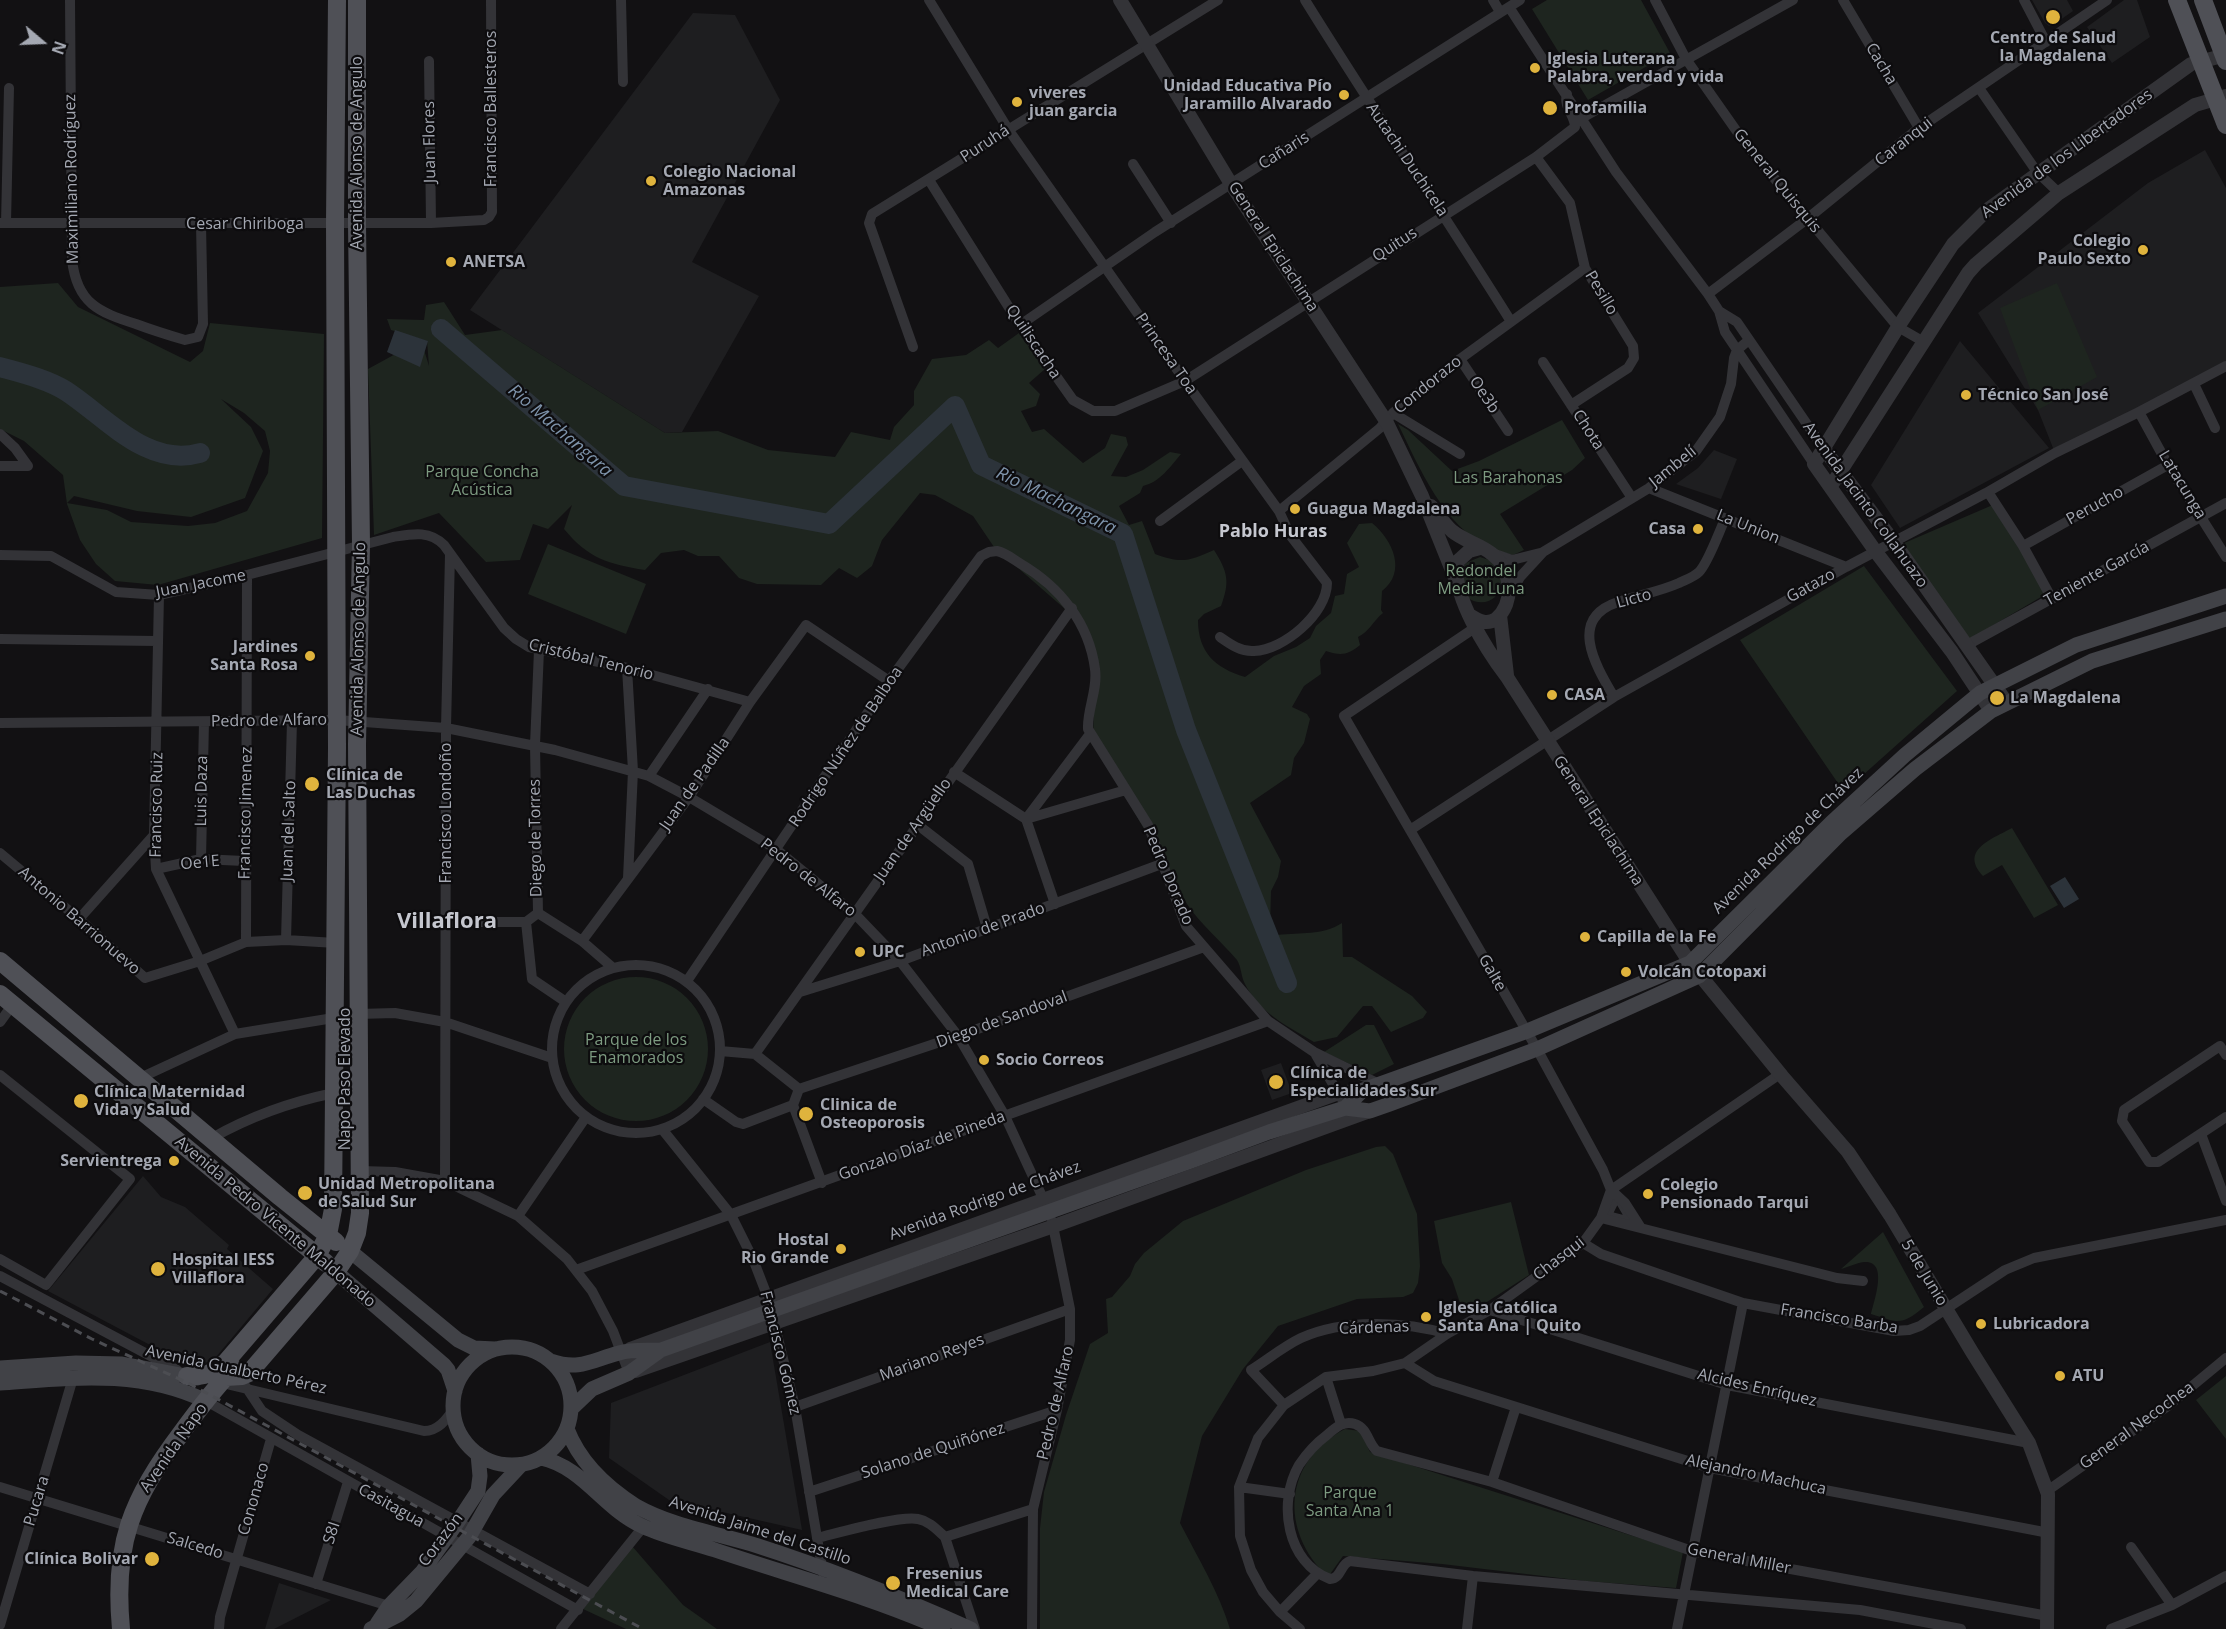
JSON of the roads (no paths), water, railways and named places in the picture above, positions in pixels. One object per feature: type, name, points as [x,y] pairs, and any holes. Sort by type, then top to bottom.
[{"type":"main road","name":"Avenida Alonso de Angulo","points":[[317,1256],[327,1235],[333,1209],[338,552],[335,223],[337,0]]},
{"type":"main road","name":"Avenida Alonso de Angulo","points":[[336,1272],[350,1251],[357,1233],[361,1171],[357,744],[362,544],[358,365],[357,0]]},
{"type":"main road","points":[[2177,0],[2200,60],[2221,98],[2226,124]]},
{"type":"main road","points":[[2203,0],[2225,57]]},
{"type":"main road","name":"Avenida Rodrigo de Chávez","points":[[551,1361],[580,1366],[626,1361],[661,1350],[1269,1132],[1363,1090],[1525,1032],[1689,963],[1831,823],[1905,754],[1980,693],[2076,645],[2226,596]]},
{"type":"main road","name":"Avenida Rodrigo de Chávez","points":[[1342,1101],[1370,1111],[1537,1049],[1699,976],[1841,833],[1915,769],[1991,711],[2092,661],[2226,619]]},
{"type":"main road","points":[[2040,663],[2052,681]]},
{"type":"main road","name":"Napo Paso Elevado","points":[[346,814],[357,744]]},
{"type":"main road","name":"Napo Paso Elevado","points":[[229,1371],[316,1280],[333,1252],[342,1218],[346,814],[337,748]]},
{"type":"main road","name":"Avenida Pedro Vicente Maldonado","points":[[0,961],[327,1235],[350,1251],[458,1340],[474,1348],[495,1349]]},
{"type":"main road","name":"Avenida Pedro Vicente Maldonado","points":[[6,999],[317,1256],[444,1365],[455,1391]]},
{"type":"main road","name":"Avenida Napo","points":[[121,1629],[118,1577],[122,1551],[128,1526],[148,1480],[317,1256]]},
{"type":"main road","points":[[187,1376],[198,1377],[229,1371],[243,1376],[249,1373],[336,1272]]},
{"type":"main road","points":[[510,1347],[525,1348],[551,1361],[567,1382],[572,1408],[567,1429],[556,1446],[541,1458],[521,1465],[491,1462],[477,1454],[459,1431],[453,1410],[455,1391],[474,1361],[495,1349],[510,1347]]},
{"type":"main road","name":"Avenida Rodrigo de Chávez","points":[[572,1408],[626,1361],[661,1350]]},
{"type":"main road","name":"Avenida Gualberto Pérez","points":[[0,1368],[76,1363],[122,1364],[187,1376]]},
{"type":"main road","name":"Avenida Gualberto Pérez","points":[[0,1383],[120,1377],[158,1383],[206,1401]]},
{"type":"main road","name":"Avenida Jaime del Castillo","points":[[567,1429],[574,1447],[593,1472],[620,1495],[648,1512],[760,1546],[943,1629]]},
{"type":"main road","name":"Corazón","points":[[374,1627],[389,1606],[422,1572],[457,1523],[479,1486],[477,1454]]},
{"type":"main road","name":"Avenida Jaime del Castillo","points":[[541,1458],[564,1466],[619,1512],[643,1527],[900,1597],[971,1629]]},
{"type":"main road","name":"Corazón","points":[[374,1627],[400,1614],[416,1601],[463,1546],[493,1495],[521,1465]]},
{"type":"street","name":"Maximiliano Rodríguez","points":[[70,0],[74,273],[77,285],[92,304],[105,314],[184,340],[198,337],[203,324],[201,224]]},
{"type":"street","name":"Francisco Ballesteros","points":[[489,218],[492,212],[490,0]]},
{"type":"street","points":[[621,0],[623,82]]},
{"type":"street","name":"Princesa Toa","points":[[929,0],[1008,129],[1279,511],[1290,535],[1327,583],[1324,602],[1305,624],[1290,637],[1271,648],[1253,651],[1234,647],[1220,637]]},
{"type":"street","name":"General Epiclachima","points":[[1120,0],[1231,184],[1389,417],[1456,579]]},
{"type":"street","name":"Puruhá","points":[[914,347],[869,224],[872,214],[1218,0]]},
{"type":"street","name":"Autachi Duchicela","points":[[1305,0],[1366,99],[1444,214],[1510,320]]},
{"type":"street","name":"Avenida Jacinto Collahuazo","points":[[1493,0],[1505,10],[1567,94],[1616,172],[1708,294],[1719,311],[1725,332],[1814,464],[1991,711]]},
{"type":"street","name":"Cañaris","points":[[1020,325],[1104,266],[1520,0]]},
{"type":"street","name":"General Quisquis","points":[[1655,0],[1686,59],[1745,143],[1898,327],[1924,342]]},
{"type":"street","points":[[1582,118],[1793,0]]},
{"type":"street","name":"Cacha","points":[[1844,0],[1919,128]]},
{"type":"street","points":[[2024,0],[2046,42]]},
{"type":"street","name":"Caranqui","points":[[1708,294],[1807,219],[1919,128],[2107,0]]},
{"type":"street","name":"Avenida de los Libertadores","points":[[1814,464],[1898,327],[1953,244],[1987,210],[2037,172],[2191,64],[2200,60],[2225,57]]},
{"type":"street","name":"Juan Flores","points":[[429,61],[431,224]]},
{"type":"street","points":[[3,223],[9,88]]},
{"type":"street","points":[[1979,88],[2037,172],[2059,193]]},
{"type":"street","name":"Quitus","points":[[1185,381],[1536,157],[1575,127],[1575,121],[1566,101],[1567,94]]},
{"type":"street","name":"Avenida de los Libertadores","points":[[1831,486],[1976,264],[2059,193],[2195,105],[2221,98]]},
{"type":"street","name":"Pesillo","points":[[1536,157],[1570,203],[1585,268],[1633,346],[1634,358],[1628,368],[1572,405]]},
{"type":"street","points":[[1133,164],[1171,223]]},
{"type":"street","name":"Quiliscacha","points":[[929,180],[1020,325],[1073,400],[1093,411],[1115,411],[1185,381]]},
{"type":"street","name":"Cesar Chiriboga","points":[[3,223],[431,224],[489,218]]},
{"type":"street","name":"Condorazo","points":[[1279,511],[1380,429],[1389,417],[1460,359],[1510,320],[1585,268]]},
{"type":"street","name":"Avenida Jacinto Collahuazo","points":[[1719,311],[1737,322],[1824,449],[1894,542],[2007,703]]},
{"type":"street","points":[[1737,350],[1749,340]]},
{"type":"street","name":"Jambelí","points":[[1510,595],[1520,577],[1544,552],[1649,488],[1696,451],[1720,417],[1731,384],[1737,350]]},
{"type":"street","name":"Oe3b","points":[[1460,359],[1508,431]]},
{"type":"street","name":"Chota","points":[[1543,362],[1632,498]]},
{"type":"street","name":"Gatazo","points":[[1410,830],[1614,697],[1846,567],[1989,492],[2055,453],[2226,366]]},
{"type":"street","points":[[2194,384],[2215,428]]},
{"type":"street","name":"Latacunga","points":[[2139,412],[2168,465],[2226,557]]},
{"type":"street","points":[[1389,417],[1460,454]]},
{"type":"street","points":[[0,434],[15,448],[28,466],[0,466]]},
{"type":"street","points":[[1160,521],[1242,460]]},
{"type":"street","name":"Perucho","points":[[2023,546],[2168,465]]},
{"type":"street","name":"La Union","points":[[1649,488],[1846,567]]},
{"type":"street","points":[[1989,492],[2023,546],[2052,599]]},
{"type":"street","name":"General Epiclachima","points":[[1422,496],[1452,531],[1486,551]]},
{"type":"street","name":"Teniente García","points":[[1967,645],[2226,504]]},
{"type":"street","name":"Licto","points":[[1614,697],[1595,663],[1588,643],[1590,629],[1596,615],[1607,606],[1660,591],[1699,572],[1725,519]]},
{"type":"street","name":"Cristóbal Tenorio","points":[[338,552],[393,537],[421,534],[440,541],[510,635],[522,643],[539,650],[627,668],[750,702]]},
{"type":"street","name":"Rodrigo Núñez de Balboa","points":[[687,981],[890,681],[981,556],[993,551],[1003,553],[1041,576],[1072,608]]},
{"type":"street","points":[[1469,551],[1486,551],[1501,563],[1509,582],[1510,595],[1500,615],[1491,622],[1473,622],[1456,579],[1458,561],[1469,551]]},
{"type":"street","name":"Jambelí","points":[[1486,551],[1512,560],[1544,552]]},
{"type":"street","name":"Juan Jacome","points":[[0,555],[51,556],[116,592],[159,595],[338,552]]},
{"type":"street","name":"Francisco Londoño","points":[[445,1181],[446,728],[450,554]]},
{"type":"street","name":"Francisco Jimenez","points":[[246,942],[244,861],[247,575]]},
{"type":"street","name":"Francisco Ruiz","points":[[159,595],[154,835],[156,868],[235,1034]]},
{"type":"street","points":[[1026,819],[1090,734],[1087,725],[1094,696],[1095,668],[1084,633],[1072,608]]},
{"type":"street","name":"Juan de Argüello","points":[[755,1054],[1072,608]]},
{"type":"street","name":"General Epiclachima","points":[[1500,615],[1507,677]]},
{"type":"street","name":"General Epiclachima","points":[[1473,622],[1491,656],[1507,677],[1689,963]]},
{"type":"street","name":"Galte","points":[[1473,622],[1344,716],[1525,1032],[1537,1049],[1614,1193],[1624,1203],[1641,1228]]},
{"type":"street","name":"Juan de Padilla","points":[[582,941],[689,797],[750,702],[806,625],[890,681]]},
{"type":"street","points":[[0,639],[157,641]]},
{"type":"street","name":"Diego de Torres","points":[[526,922],[537,913],[535,745],[539,650]]},
{"type":"street","points":[[627,668],[633,771],[628,878]]},
{"type":"street","points":[[649,777],[708,689]]},
{"type":"street","name":"Pedro de Alfaro","points":[[2,725],[337,720],[446,728],[535,745],[633,771],[689,797],[776,849],[854,914],[900,961],[958,1036],[1005,1116],[1049,1212],[1070,1309],[1069,1353],[1033,1509],[1032,1629]]},
{"type":"street","name":"Juan del Salto","points":[[286,940],[292,721]]},
{"type":"street","name":"Luis Daza","points":[[201,860],[204,722]]},
{"type":"street","name":"Pedro Dorado","points":[[1090,734],[1148,825],[1186,926],[1268,1021],[1314,1052],[1379,1084]]},
{"type":"street","points":[[954,772],[1026,819],[1055,904]]},
{"type":"street","points":[[1026,819],[1126,790]]},
{"type":"street","points":[[918,825],[968,864],[987,928]]},
{"type":"street","points":[[79,919],[154,835]]},
{"type":"street","name":"Antonio Barrionuevo","points":[[0,853],[145,978],[200,961],[246,942],[286,940],[336,944]]},
{"type":"street","name":"Oe1E","points":[[156,868],[201,860],[244,861]]},
{"type":"street","name":"Antonio de Prado","points":[[800,992],[900,961],[1164,863]]},
{"type":"street","points":[[537,913],[582,941],[612,967]]},
{"type":"street","points":[[447,922],[526,922],[532,979],[566,1002]]},
{"type":"street","name":"Diego de Sandoval","points":[[799,1089],[958,1036],[1204,947]]},
{"type":"street","name":"5 de Junio","points":[[1689,963],[1780,1074],[1848,1152],[1890,1215],[2029,1443],[2047,1491],[2048,1623]]},
{"type":"street","points":[[638,964],[664,969],[687,981],[706,1001],[717,1025],[720,1051],[715,1077],[703,1099],[685,1117],[662,1129],[636,1133],[609,1129],[586,1117],[569,1101],[558,1081],[552,1058],[554,1029],[566,1002],[586,981],[612,967],[638,964]]},
{"type":"street","points":[[0,1022],[6,999]]},
{"type":"street","points":[[140,1078],[235,1034],[358,1014],[395,1013],[445,1022],[552,1058]]},
{"type":"street","name":"Gonzalo Díaz de Pineda","points":[[576,1270],[1268,1021]]},
{"type":"street","points":[[2226,1055],[2220,1046],[2124,1110],[2121,1115],[2122,1121],[2149,1162],[2154,1163],[2226,1117]]},
{"type":"street","points":[[720,1051],[755,1054],[799,1089],[793,1105],[822,1183]]},
{"type":"street","name":"Pedro Dorado","points":[[1314,1052],[1342,1101]]},
{"type":"street","points":[[1614,1193],[1780,1074]]},
{"type":"street","points":[[0,1075],[130,1179],[46,1285],[0,1259]]},
{"type":"street","points":[[212,1138],[271,1109],[302,1099],[334,1093]]},
{"type":"street","points":[[703,1099],[736,1122],[743,1124],[793,1105]]},
{"type":"street","name":"Avenida Rodrigo de Chávez","points":[[1049,1212],[1370,1111]]},
{"type":"street","points":[[518,1216],[586,1117]]},
{"type":"street","name":"Francisco Gómez","points":[[662,1129],[731,1215],[753,1259],[772,1311],[795,1407],[824,1577]]},
{"type":"street","points":[[2201,1134],[2226,1202]]},
{"type":"street","points":[[361,1171],[395,1172],[445,1181],[518,1216],[553,1246],[576,1270],[603,1309],[626,1361]]},
{"type":"street","name":"Chasqui","points":[[1405,1363],[1447,1334],[1490,1310],[1583,1243],[1601,1218],[1614,1193]]},
{"type":"street","points":[[1601,1218],[1837,1278],[1863,1281]]},
{"type":"street","name":"Francisco Barba","points":[[1583,1243],[1601,1254],[1743,1303],[1894,1331],[1909,1330],[1920,1326],[2005,1270],[2034,1258],[2226,1220]]},
{"type":"street","points":[[0,1276],[187,1376]]},
{"type":"street","points":[[1677,1629],[1743,1303]]},
{"type":"street","name":"Mariano Reyes","points":[[795,1407],[1070,1309]]},
{"type":"street","name":"Alcides Enríquez","points":[[1490,1310],[1727,1385],[2029,1443]]},
{"type":"street","name":"Avenida Rodrigo de Chávez","points":[[626,1361],[772,1311]]},
{"type":"street","name":"Avenida Rodrigo de Chávez","points":[[626,1361],[772,1311]]},
{"type":"street","name":"Cárdenas","points":[[1284,1405],[1251,1370],[1302,1338],[1339,1327],[1377,1325],[1417,1326],[1447,1334]]},
{"type":"street","name":"General Necochea","points":[[2047,1491],[2169,1406],[2226,1358]]},
{"type":"street","points":[[1300,1629],[1263,1592],[1251,1570],[1240,1536],[1239,1487],[1254,1446],[1284,1405],[1326,1377],[1373,1371],[1405,1363]]},
{"type":"street","name":"Alejandro Machuca","points":[[1405,1363],[1434,1381],[1710,1468],[2049,1533]]},
{"type":"street","name":"Avenida Gualberto Pérez","points":[[229,1371],[246,1387],[424,1431],[429,1431],[442,1424],[453,1410]]},
{"type":"street","points":[[1326,1377],[1341,1424],[1312,1446],[1298,1467],[1290,1494],[1289,1526],[1294,1545],[1303,1560],[1317,1574],[1335,1578],[1347,1562],[1473,1576],[1860,1610],[1961,1629]]},
{"type":"street","name":"Pucara","points":[[0,1624],[73,1378]]},
{"type":"street","name":"Casitagua","points":[[246,1387],[262,1411],[298,1435],[590,1594]]},
{"type":"street","name":"Casitagua","points":[[206,1401],[578,1610]]},
{"type":"street","points":[[1492,1482],[1516,1407]]},
{"type":"street","name":"Solano de Quiñónez","points":[[809,1492],[1057,1410]]},
{"type":"street","name":"General Miller","points":[[1341,1424],[1355,1424],[1364,1430],[1371,1446],[1377,1451],[1492,1482],[1692,1551],[2048,1623]]},
{"type":"street","name":"Cononaco","points":[[219,1629],[220,1617],[271,1439]]},
{"type":"street","name":"S8I","points":[[316,1584],[348,1482]]},
{"type":"street","name":"Salcedo","points":[[0,1487],[389,1606]]},
{"type":"street","points":[[1239,1487],[1290,1494]]},
{"type":"street","points":[[945,1537],[1033,1509]]},
{"type":"street","points":[[817,1538],[898,1520],[914,1518],[927,1522],[945,1537],[975,1629]]},
{"type":"street","points":[[561,1629],[643,1527]]},
{"type":"street","points":[[2131,1547],[2172,1605]]},
{"type":"street","points":[[1281,1612],[1317,1574]]},
{"type":"street","points":[[1467,1629],[1473,1576]]},
{"type":"street","points":[[2111,1629],[2172,1605],[2226,1576]]},
{"type":"waterway","name":"Rio Machangara","points":[[441,329],[624,486],[829,524],[955,406],[981,465],[1123,534],[1186,730],[1287,983]]},
{"type":"waterway","name":"Rio Machangara","points":[[0,367],[59,387],[145,447],[181,456],[200,453]]},
{"type":"railway","points":[[0,1291],[92,1339],[188,1383],[643,1629]]},
{"type":"place","name":"Centro de Salud la Magdalena","points":[[2053,17]]},
{"type":"place","name":"Iglesia Luterana Palabra, verdad y vida","points":[[1535,68]]},
{"type":"place","name":"Unidad Educativa Pío Jaramillo Alvarado","points":[[1344,95]]},
{"type":"place","name":"viveres juan garcia","points":[[1017,102]]},
{"type":"place","name":"Profamilia","points":[[1550,108]]},
{"type":"place","name":"Colegio Nacional Amazonas","points":[[651,181]]},
{"type":"place","name":"Colegio Paulo Sexto","points":[[2143,250]]},
{"type":"place","name":"ANETSA","points":[[451,262]]},
{"type":"place","name":"Técnico San José","points":[[1966,395]]},
{"type":"place","name":"Guagua Magdalena","points":[[1295,509]]},
{"type":"place","name":"Casa","points":[[1698,529]]},
{"type":"place","name":"Jardines Santa Rosa","points":[[310,656]]},
{"type":"place","name":"CASA","points":[[1552,695]]},
{"type":"place","name":"La Magdalena","points":[[1997,698]]},
{"type":"place","name":"Clínica de Las Duchas","points":[[312,784]]},
{"type":"place","name":"Capilla de la Fe","points":[[1585,937]]},
{"type":"place","name":"UPC","points":[[860,952]]},
{"type":"place","name":"Volcán Cotopaxi","points":[[1626,972]]},
{"type":"place","name":"Socio Correos","points":[[984,1060]]},
{"type":"place","name":"Clínica de Especialidades Sur","points":[[1276,1082]]},
{"type":"place","name":"Clínica Maternidad Vida y Salud","points":[[81,1101]]},
{"type":"place","name":"Clinica de Osteoporosis","points":[[806,1114]]},
{"type":"place","name":"Servientrega","points":[[174,1161]]},
{"type":"place","name":"Unidad Metropolitana de Salud Sur","points":[[305,1193]]},
{"type":"place","name":"Colegio Pensionado Tarqui","points":[[1648,1194]]},
{"type":"place","name":"Hostal Rio Grande","points":[[841,1249]]},
{"type":"place","name":"Hospital IESS Villaflora","points":[[158,1269]]},
{"type":"place","name":"Iglesia Católica Santa Ana | Quito","points":[[1426,1317]]},
{"type":"place","name":"Lubricadora","points":[[1981,1324]]},
{"type":"place","name":"ATU","points":[[2060,1376]]},
{"type":"place","name":"Clínica Bolivar","points":[[152,1559]]},
{"type":"place","name":"Fresenius Medical Care","points":[[893,1583]]},
{"type":"district","name":"Pablo Huras","points":[[1273,532]]},
{"type":"district","name":"Villaflora","points":[[447,922]]},
{"type":"park label","name":"Las Barahonas","points":[[1508,478]]},
{"type":"park label","name":"Parque Concha Acústica","points":[[482,481]]},
{"type":"park label","name":"Redondel Media Luna","points":[[1481,580]]},
{"type":"park label","name":"Parque de los Enamorados","points":[[636,1049]]},
{"type":"park label","name":"Parque Santa Ana 1","points":[[1350,1502]]}]
